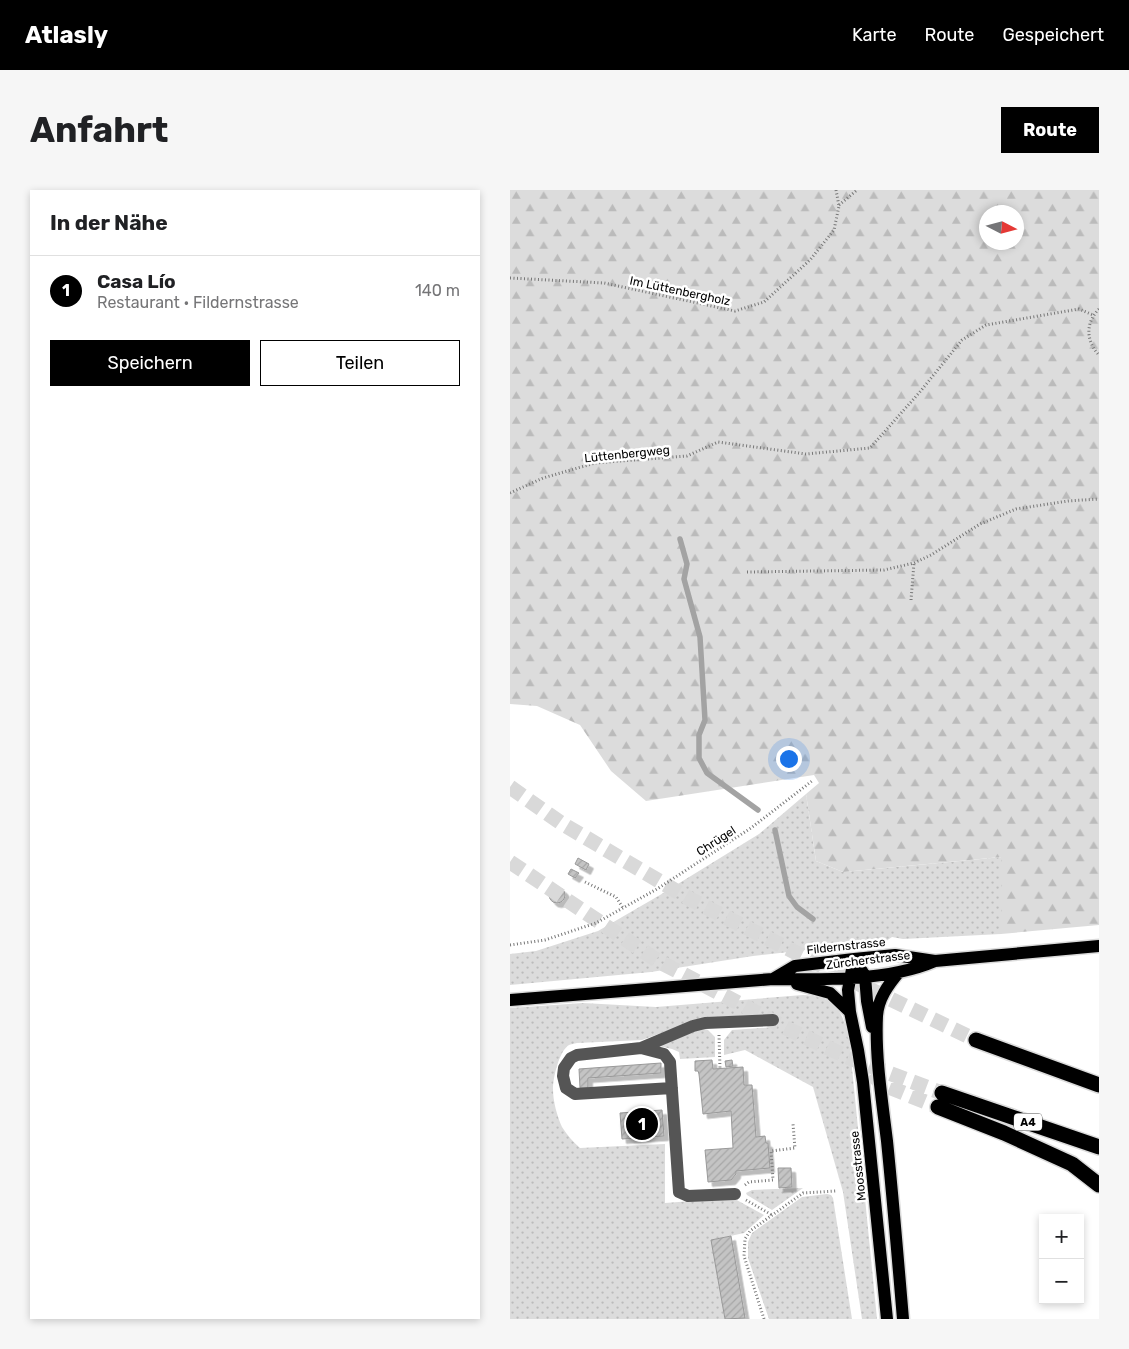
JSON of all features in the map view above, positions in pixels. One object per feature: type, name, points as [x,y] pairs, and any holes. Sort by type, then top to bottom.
[{"type":"highway","points":[[976,1040],[1099,1085]]},
{"type":"highway","name":"A4","points":[[1099,1147],[940,1100],[1004,1133],[1072,1164],[1099,1184]]},
{"type":"main road","name":"Fildernstrasse","points":[[510,1000],[773,979],[795,966],[895,955],[935,961],[1099,946]]},
{"type":"main road","points":[[854,959],[865,976],[867,1001],[879,1064]]},
{"type":"main road","name":"Moosstrasse","points":[[854,959],[848,990],[850,1012],[863,1082],[887,1319]]},
{"type":"main road","name":"Zürcherstrasse","points":[[773,979],[822,980],[865,976],[919,968],[935,961]]},
{"type":"main road","points":[[899,972],[886,988],[877,1015],[879,1064],[903,1319]]},
{"type":"main road","points":[[773,979],[830,993],[850,1012]]},
{"type":"lane","points":[[672,1088],[581,1094],[570,1092],[566,1088],[563,1076],[564,1068],[571,1058],[577,1055],[641,1048],[693,1026],[719,1022],[773,1020]]},
{"type":"lane","points":[[641,1048],[658,1052],[667,1058],[671,1066],[679,1192],[688,1196],[735,1194]]},
{"type":"path","name":"Im Lüttenbergholz","points":[[510,278],[604,284],[735,311],[764,302],[810,260],[834,230],[839,206],[836,190]]},
{"type":"path","points":[[839,206],[856,190]]},
{"type":"path","name":"Lüttenbergweg","points":[[510,493],[543,478],[595,464],[687,456],[718,442],[806,454],[870,448],[919,393],[962,340],[986,326],[1079,309],[1093,315]]},
{"type":"path","points":[[1099,309],[1093,315],[1089,327],[1089,340],[1099,356]]},
{"type":"path","points":[[747,572],[884,570],[914,563],[931,555],[980,524],[1016,509],[1068,501],[1099,499]]},
{"type":"path","points":[[911,600],[914,563]]},
{"type":"path","name":"Chrügel","points":[[510,945],[545,940],[596,924],[657,889],[751,828],[812,781]]},
{"type":"path","points":[[585,882],[616,897],[623,908]]},
{"type":"path","points":[[719,1022],[720,1069]]},
{"type":"path","points":[[772,1214],[735,1194],[749,1182],[774,1180],[771,1151],[794,1148],[793,1124]]},
{"type":"path","points":[[764,1319],[744,1256],[743,1247],[745,1239],[750,1231],[803,1193],[836,1191]]},
{"type":"green space","points":[[510,190],[1099,190],[1099,925],[1001,934],[1001,857],[843,872],[816,861],[806,794],[819,783],[814,775],[646,801],[611,771],[580,725],[537,706],[510,704]]},
{"type":"green space","points":[[806,794],[816,861],[843,872],[1002,857],[1001,934],[903,939],[892,937],[886,941],[753,956],[651,972],[510,985],[510,954],[536,951],[598,931],[759,834]]},
{"type":"green space","points":[[803,995],[823,998],[835,1006],[840,1012],[849,1038],[877,1319],[862,1319],[843,1192],[813,1087],[745,1050],[724,1055],[724,1040],[732,1030],[775,1027],[776,1015],[705,1017],[642,1040],[571,1044],[562,1053],[554,1078],[554,1098],[560,1123],[568,1136],[580,1148],[665,1144],[665,1203],[733,1198],[764,1215],[744,1233],[712,1240],[725,1319],[510,1319],[510,1008],[583,1003],[656,1007]]},
{"type":"green space","points":[[703,1028],[715,1037],[715,1057],[680,1059],[679,1052],[659,1046]]},
{"type":"green space","points":[[803,1188],[772,1210],[746,1193],[752,1190]]},
{"type":"green space","points":[[827,1194],[833,1198],[852,1319],[769,1319],[748,1258],[748,1242],[752,1233],[802,1197]]},
{"type":"building","points":[[578,858],[589,864],[586,870],[575,864]]},
{"type":"building","points":[[571,869],[579,873],[575,878],[568,874]]},
{"type":"building","points":[[557,887],[565,895],[557,903],[549,895]]},
{"type":"building","points":[[712,1060],[713,1069],[743,1067],[744,1085],[752,1085],[756,1137],[765,1136],[766,1143],[768,1143],[770,1168],[736,1171],[731,1180],[708,1182],[705,1150],[733,1148],[731,1111],[703,1114],[699,1074],[698,1071],[695,1071],[695,1061]]},
{"type":"building","points":[[732,1060],[733,1066],[726,1067],[725,1061]]},
{"type":"building","points":[[661,1063],[661,1073],[588,1078],[588,1088],[580,1088],[579,1069]]},
{"type":"building","points":[[662,1110],[664,1136],[622,1139],[620,1113]]},
{"type":"building","points":[[778,1168],[791,1168],[792,1187],[779,1188]]},
{"type":"building","points":[[731,1236],[745,1318],[725,1319],[711,1240]]},
{"type":"waterway","points":[[680,539],[687,564],[684,579],[700,637],[705,720],[699,735],[699,758],[707,773],[758,810]]},
{"type":"waterway","points":[[775,830],[789,896],[797,907],[813,919]]},
{"type":"tunnel","points":[[510,787],[561,823],[688,898],[834,972],[976,1040]]},
{"type":"tunnel","points":[[510,862],[658,961],[788,1029],[852,1059],[942,1093]]},
{"type":"tunnel","points":[[871,1074],[884,1085],[938,1107]]},
{"type":"place","name":"Casa Lío","points":[[642,1124]]}]
